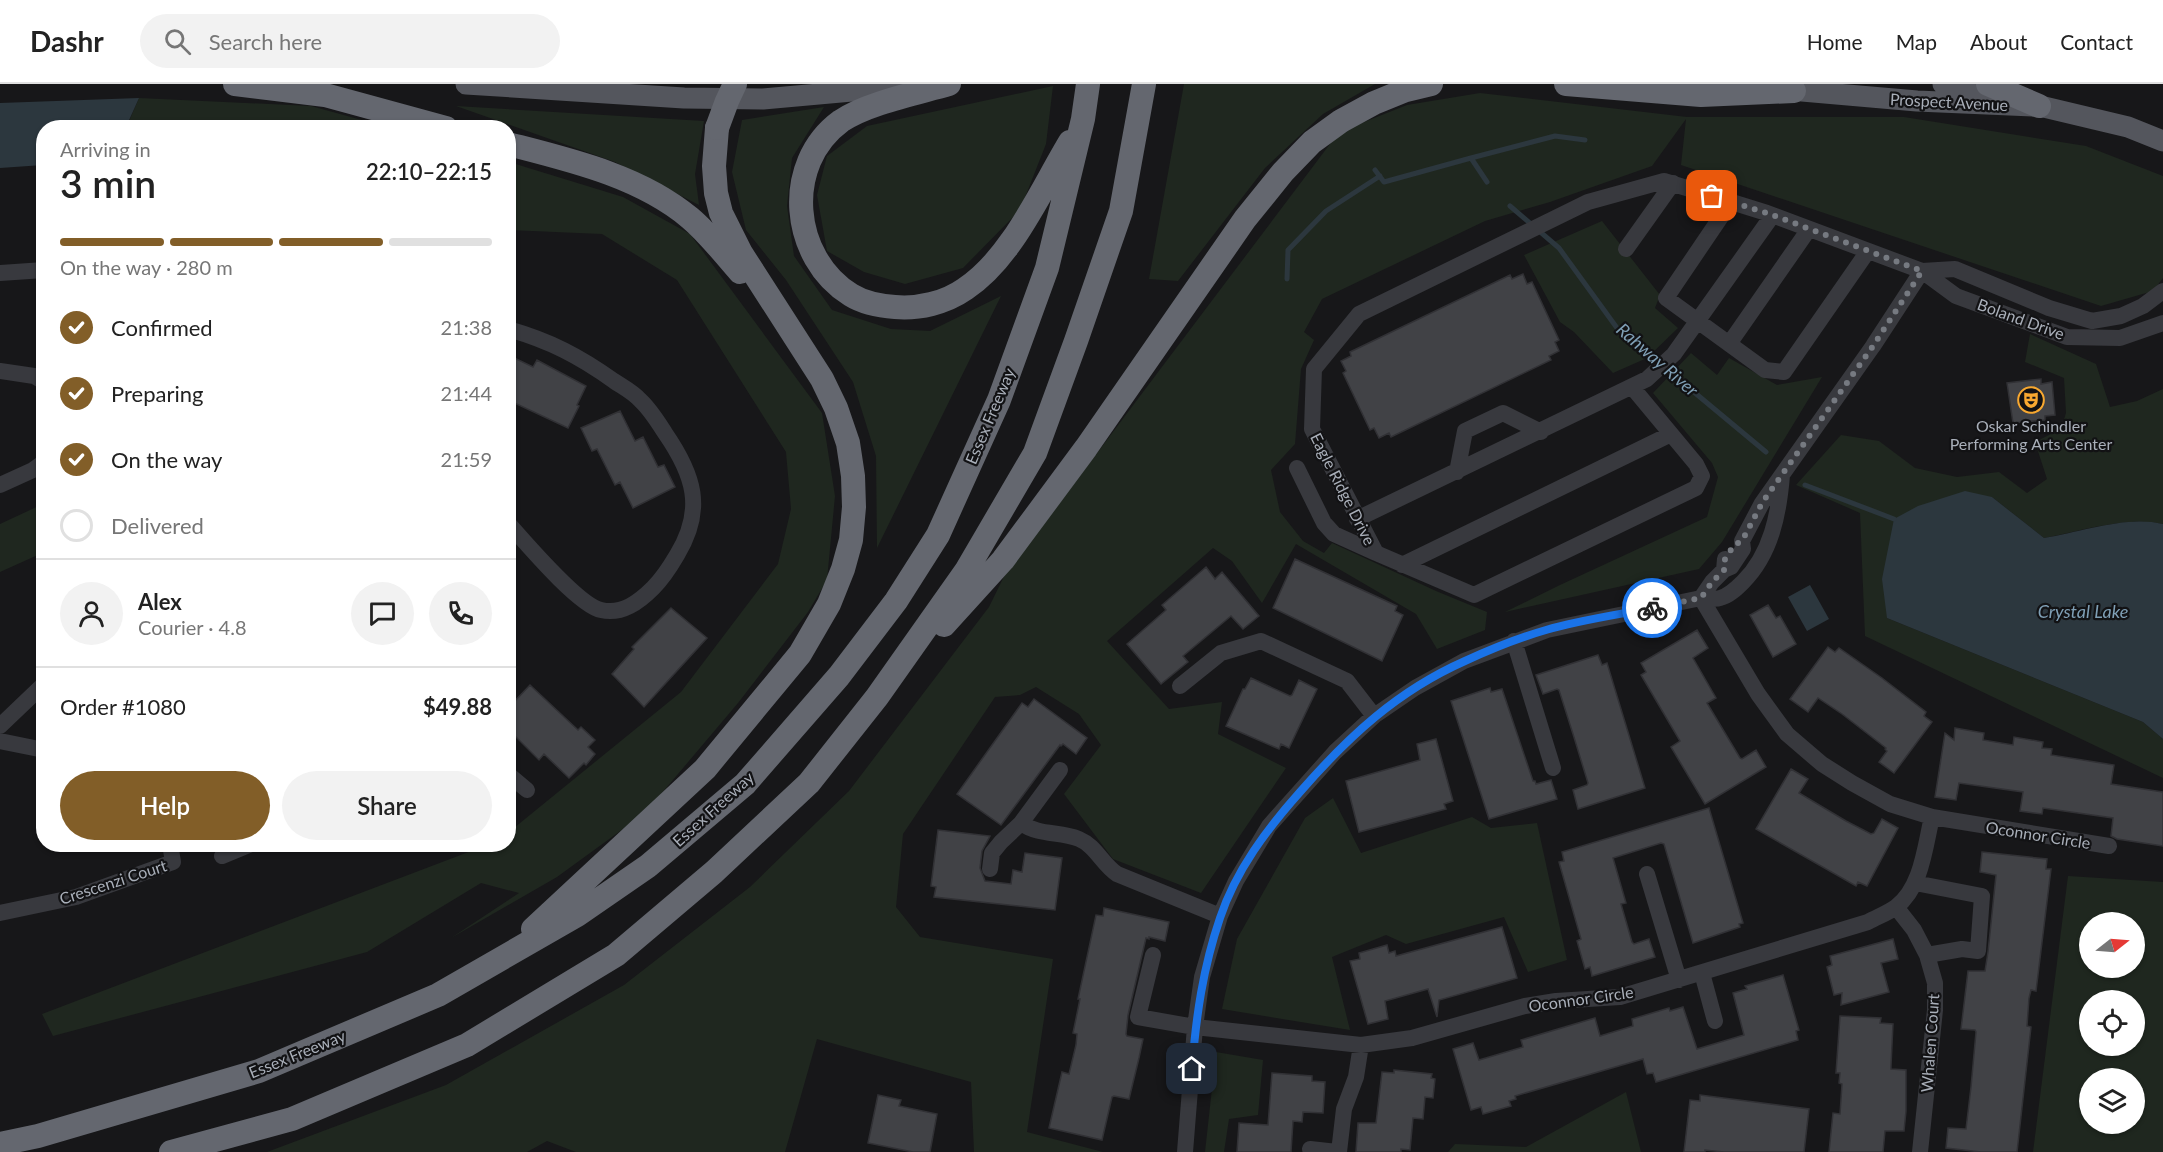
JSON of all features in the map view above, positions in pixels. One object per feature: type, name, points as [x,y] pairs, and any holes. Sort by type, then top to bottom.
[{"type":"highway","points":[[236,84],[325,95],[417,120]]},
{"type":"highway","points":[[504,956],[705,769],[800,654],[829,604],[843,569],[851,540],[854,507],[853,476],[848,443],[836,408],[822,379],[741,253],[721,213],[716,193],[714,166],[717,128],[735,84]]},
{"type":"highway","points":[[949,84],[865,109],[842,121],[825,136],[813,153],[806,169],[801,190],[801,211],[804,233],[813,254],[825,273],[852,296],[869,303],[907,308],[925,306],[964,290],[982,275],[1012,241],[1083,119]]},
{"type":"highway","name":"Essex Freeway","points":[[0,1144],[38,1136],[260,1071],[438,996],[577,915],[648,866],[745,784],[839,676],[896,601],[938,535],[999,400],[1047,268],[1083,119],[1088,84]]},
{"type":"highway","points":[[171,1152],[292,1119],[467,1045],[616,955],[714,872],[809,783],[877,697],[966,572],[1035,453],[1120,211],[1144,84]]},
{"type":"highway","points":[[877,697],[1003,560],[1086,448],[1245,219],[1283,172],[1312,142],[1341,121],[1374,103],[1406,90],[1431,84]]},
{"type":"highway","points":[[1566,84],[1701,95],[1794,92]]},
{"type":"highway","points":[[1988,84],[2039,106]]},
{"type":"highway","points":[[516,146],[563,158],[627,181],[680,211],[717,246],[789,329]]},
{"type":"main road","points":[[466,84],[684,98],[763,99],[863,90],[899,84]]},
{"type":"main road","name":"Prospect Avenue","points":[[1752,84],[1794,92],[1917,101],[2039,106]]},
{"type":"main road","name":"Prospect Avenue","points":[[1943,84],[2128,127],[2163,141]]},
{"type":"street","name":"Eagle Ridge Drive","points":[[1632,387],[1696,464],[1702,476],[1696,488],[1474,595],[1376,554],[1312,429],[1314,369],[1359,314],[1578,206],[1664,181],[1772,216],[1922,271]]},
{"type":"street","points":[[1626,249],[1673,183]]},
{"type":"street","points":[[1731,202],[1666,298],[1765,370],[1784,372],[1868,251]]},
{"type":"street","points":[[1357,519],[1632,387],[1653,373],[1670,358],[1698,322],[1772,216]]},
{"type":"street","points":[[1729,344],[1809,229]]},
{"type":"street","name":"Boland Drive","points":[[1922,271],[1955,269],[2049,308],[2092,321],[2121,316],[2143,306],[2163,291]]},
{"type":"street","points":[[0,273],[36,271]]},
{"type":"street","points":[[1701,598],[1712,582],[1724,570],[1731,567],[1738,557],[1743,549],[1744,537],[1762,503],[1873,346],[1922,271]]},
{"type":"street","name":"Boland Drive","points":[[1922,271],[1956,296],[2067,338],[2120,338],[2163,323]]},
{"type":"street","points":[[516,332],[545,341],[584,359],[640,399],[678,451],[689,476],[694,514],[687,539],[664,578],[641,600],[627,608],[610,611],[599,610],[588,604],[557,576],[516,532]]},
{"type":"street","points":[[0,371],[36,377]]},
{"type":"street","points":[[1457,472],[1465,431],[1503,413],[1540,432]]},
{"type":"street","points":[[1402,565],[1671,434]]},
{"type":"street","points":[[0,485],[36,468]]},
{"type":"street","points":[[1296,468],[1324,523],[1334,534],[1376,554]]},
{"type":"street","points":[[1185,1152],[1195,1027],[1202,977],[1221,916],[1236,881],[1269,826],[1335,752],[1374,716],[1415,688],[1454,666],[1546,630],[1701,598],[1720,598],[1734,591],[1758,565],[1767,547],[1780,504],[1782,475]]},
{"type":"street","points":[[1744,537],[1767,547]]},
{"type":"street","name":"Oconnor Circle","points":[[1701,598],[1758,694],[1787,734],[1822,764],[1890,804],[1932,817],[2109,846]]},
{"type":"street","points":[[1180,686],[1221,653],[1261,641],[1347,681],[1374,716]]},
{"type":"street","points":[[1514,641],[1553,768]]},
{"type":"street","points":[[0,726],[36,692]]},
{"type":"street","points":[[0,741],[36,748]]},
{"type":"street","points":[[990,869],[992,853],[1000,842],[1021,823],[1060,770]]},
{"type":"street","points":[[516,781],[527,790]]},
{"type":"street","name":"Oconnor Circle","points":[[1153,955],[1138,1017],[1195,1027],[1361,1046],[1412,1038],[1525,1006],[1620,996],[1868,922],[1896,907],[1915,883],[1932,817]]},
{"type":"street","points":[[1021,823],[1030,829],[1068,835],[1082,840],[1091,846],[1107,867],[1117,874],[1221,916]]},
{"type":"street","name":"Crescenzi Court","points":[[0,913],[76,897],[173,862],[171,852]]},
{"type":"street","points":[[222,856],[232,852]]},
{"type":"street","points":[[1647,874],[1678,980]]},
{"type":"street","points":[[1915,883],[1982,896],[1978,951],[1962,949],[1927,955]]},
{"type":"street","name":"Whalen Court","points":[[1896,907],[1914,930],[1927,955],[1935,983],[1935,1010],[1920,1152]]},
{"type":"street","points":[[1702,973],[1715,1021]]},
{"type":"street","points":[[1310,1149],[1338,1152],[1344,1109],[1356,1077],[1361,1046]]},
{"type":"shaded area","points":[[1184,84],[1375,84],[1323,114],[1265,168],[1178,281],[1149,279]]},
{"type":"shaded area","points":[[1053,86],[1046,144],[1020,210],[963,268],[905,284],[864,272],[827,251],[817,195],[827,156],[867,126]]},
{"type":"shaded area","points":[[1480,93],[1687,117],[1904,117],[2086,146],[2163,176],[2163,278],[2153,291],[2101,306],[1681,165],[1686,119],[1652,166],[1550,202],[1485,221],[1322,299],[1304,332],[1314,340],[1301,369],[1295,444],[1271,470],[1280,512],[1303,541],[1324,553],[1332,543],[1487,612],[1485,630],[1437,649],[1416,614],[1296,544],[1262,603],[1232,561],[1213,548],[1107,641],[1169,709],[1222,702],[1218,734],[1286,768],[1201,893],[1113,859],[1064,794],[1101,745],[1079,714],[1036,687],[1020,695],[995,697],[903,834],[896,907],[920,937],[1053,959],[1027,1132],[1103,1152],[974,1152],[971,1082],[817,1039],[785,1152],[576,1152],[547,1141],[527,1152],[267,1152],[446,1085],[624,985],[750,887],[849,791],[989,607],[1015,554],[1021,554],[1339,132],[1407,105]]},
{"type":"shaded area","points":[[139,98],[311,106],[362,120],[129,120]]},
{"type":"shaded area","points":[[456,106],[704,121],[695,174],[699,205],[615,162],[516,127],[516,120],[496,120]]},
{"type":"shaded area","points":[[824,107],[792,158],[787,206],[794,256],[832,310],[891,329],[930,331],[1001,296],[877,548],[876,456],[853,382],[786,280],[746,230],[732,172],[742,120]]},
{"type":"shaded area","points":[[516,164],[623,197],[690,234],[822,413],[835,496],[827,580],[808,612],[738,703],[645,813],[557,877],[451,938],[519,893],[481,883],[367,952],[53,1036],[42,1014],[469,852],[516,852],[516,826],[681,692],[778,564],[791,509],[786,452],[677,280],[602,234],[516,230]]},
{"type":"shaded area","points":[[1602,221],[1660,295],[1655,308],[1678,328],[1647,358],[1613,373],[1574,332],[1560,322],[1524,255]]},
{"type":"shaded area","points":[[2030,334],[2096,364],[2110,407],[2137,401],[2163,389],[2163,524],[2119,523],[2044,538],[1992,497],[1887,618],[2143,722],[2163,739],[2163,778],[1865,636],[1860,513],[1796,485],[1841,435],[1879,441],[1915,468],[1957,477],[1999,472],[2027,493],[2047,479],[2035,442],[2061,429],[2066,413],[2064,378],[2025,362]]},
{"type":"shaded area","points":[[1691,353],[1717,375],[1729,358],[1777,385],[1822,377],[1722,542],[1699,569],[1505,612],[1707,517],[1718,477],[1712,463],[1653,393]]},
{"type":"shaded area","points":[[36,507],[36,556],[0,572],[0,524]]},
{"type":"shaded area","points":[[1333,798],[1361,853],[1472,817],[1491,828],[1537,823],[1567,960],[1528,972],[1504,917],[1406,944],[1386,935],[1332,957],[1350,1030],[1222,1009],[1237,939],[1305,818]]},
{"type":"shaded area","points":[[2068,876],[2163,882],[2163,1152],[2033,1152]]},
{"type":"shaded area","points":[[1216,1052],[1263,1060],[1258,1115],[1229,1119],[1224,1152],[1205,1152]]},
{"type":"shaded area","points":[[1626,1092],[1641,1152],[1448,1152],[1455,1144],[1526,1147]]},
{"type":"water","points":[[139,98],[129,120],[36,120],[36,165],[0,168],[0,103]]},
{"type":"water","name":"Crystal Lake","points":[[1965,491],[1992,497],[2044,538],[2119,523],[2163,524],[2163,739],[2143,722],[1887,618],[1882,579],[1894,519],[1918,506]]},
{"type":"water","points":[[1810,585],[1829,619],[1807,631],[1788,597]]},
{"type":"building","points":[[1523,274],[1527,284],[1532,282],[1559,340],[1555,342],[1559,351],[1549,356],[1551,360],[1391,437],[1389,433],[1379,438],[1374,428],[1370,430],[1343,373],[1346,371],[1341,361],[1351,356],[1350,352],[1510,275],[1512,279]]},
{"type":"building","points":[[516,359],[533,367],[537,360],[586,386],[568,428],[516,404]]},
{"type":"building","name":"Oskar Schindler Performing Arts Center","points":[[2041,379],[2041,384],[2052,382],[2055,415],[2045,416],[2045,420],[2013,423],[2007,383]]},
{"type":"building","points":[[620,411],[635,441],[643,437],[658,467],[664,465],[675,487],[633,508],[620,482],[615,485],[597,449],[592,451],[581,428]]},
{"type":"building","points":[[1295,559],[1397,606],[1395,611],[1403,615],[1382,661],[1273,608]]},
{"type":"building","points":[[1206,567],[1215,579],[1222,572],[1259,616],[1243,629],[1231,616],[1183,656],[1188,662],[1161,684],[1127,644],[1166,610],[1162,605]]},
{"type":"building","points":[[1768,605],[1776,618],[1780,616],[1796,644],[1773,657],[1750,615]]},
{"type":"building","points":[[671,608],[707,638],[644,707],[612,674],[634,649],[632,647]]},
{"type":"building","points":[[1697,630],[1708,648],[1693,658],[1716,698],[1707,703],[1740,758],[1756,750],[1766,767],[1705,804],[1671,747],[1680,741],[1641,675],[1646,672],[1641,663]]},
{"type":"building","points":[[1828,647],[1835,652],[1839,648],[1882,678],[1926,712],[1924,716],[1932,722],[1894,773],[1879,762],[1887,751],[1886,748],[1842,714],[1818,698],[1808,712],[1790,699]]},
{"type":"building","points":[[1598,655],[1602,665],[1607,663],[1645,788],[1578,809],[1573,790],[1588,783],[1573,734],[1559,690],[1543,694],[1536,675]]},
{"type":"building","points":[[1251,678],[1290,696],[1299,680],[1317,689],[1289,748],[1281,744],[1279,749],[1226,726],[1243,689]]},
{"type":"building","points":[[530,685],[578,730],[581,727],[595,740],[588,747],[595,754],[586,765],[584,763],[569,778],[544,754],[539,760],[516,737],[516,700]]},
{"type":"building","points":[[1490,688],[1491,692],[1502,689],[1533,781],[1536,784],[1551,780],[1557,799],[1489,819],[1451,701]]},
{"type":"building","points":[[1034,699],[1087,738],[1076,754],[1063,744],[1060,745],[1001,825],[957,794],[1022,703],[1028,707]]},
{"type":"building","points":[[1955,728],[1984,733],[1983,740],[2013,745],[2014,737],[2043,742],[2042,748],[2052,749],[2051,755],[2114,765],[2111,784],[2163,792],[2163,846],[2117,839],[2111,836],[2113,818],[2043,808],[2042,814],[2020,811],[2023,792],[1959,783],[1956,800],[1935,797],[1945,733],[1954,740]]},
{"type":"building","points":[[1436,739],[1453,801],[1444,804],[1446,809],[1359,832],[1346,781],[1420,760],[1417,744]]},
{"type":"building","points":[[1791,769],[1808,779],[1799,793],[1846,821],[1871,834],[1874,833],[1882,819],[1898,828],[1867,886],[1858,882],[1856,886],[1756,829]]},
{"type":"building","points":[[1709,808],[1743,923],[1739,924],[1740,927],[1693,943],[1664,844],[1613,858],[1626,903],[1621,904],[1632,942],[1634,944],[1649,939],[1655,957],[1592,976],[1590,967],[1585,969],[1577,941],[1581,939],[1559,862],[1564,861],[1562,852]]},
{"type":"building","points":[[938,830],[990,836],[982,851],[980,868],[985,881],[1011,884],[1013,870],[1022,872],[1025,853],[1062,858],[1055,910],[934,897],[936,887],[931,886]]},
{"type":"building","points":[[1982,852],[2047,859],[2046,869],[2051,869],[2036,991],[2031,990],[2029,998],[2027,1026],[2031,1027],[2017,1152],[1981,1152],[1946,1148],[1948,1128],[1966,1129],[1976,1032],[1961,1029],[1968,971],[1985,971],[1988,952],[1996,875],[1980,872]]},
{"type":"building","points":[[1104,908],[1169,922],[1165,941],[1146,938],[1128,1015],[1126,1034],[1143,1039],[1139,1058],[1129,1099],[1112,1097],[1102,1140],[1049,1128],[1062,1072],[1069,1074],[1076,1045],[1077,1034],[1073,1033],[1080,999],[1078,999],[1096,915],[1103,916]]},
{"type":"building","points":[[1502,927],[1517,978],[1439,1000],[1437,1017],[1428,989],[1385,1001],[1388,1019],[1368,1024],[1350,961],[1360,959],[1359,953],[1387,945],[1389,953],[1395,951],[1396,956]]},
{"type":"building","points":[[1893,939],[1898,959],[1881,963],[1889,992],[1841,1005],[1842,993],[1834,995],[1827,967],[1832,965],[1830,956]]},
{"type":"building","points":[[1783,975],[1799,1030],[1796,1031],[1798,1040],[1656,1082],[1653,1073],[1647,1074],[1643,1059],[1515,1096],[1516,1099],[1509,1101],[1511,1106],[1483,1114],[1481,1107],[1471,1110],[1453,1049],[1473,1043],[1479,1060],[1523,1047],[1521,1040],[1595,1018],[1600,1036],[1633,1026],[1632,1019],[1669,1008],[1670,1011],[1683,1007],[1697,1049],[1744,1035],[1733,993],[1747,989],[1745,986]]},
{"type":"building","points":[[1840,1016],[1881,1018],[1880,1023],[1893,1024],[1891,1069],[1906,1070],[1906,1111],[1904,1131],[1885,1131],[1883,1152],[1829,1152],[1833,1113],[1840,1114],[1842,1084],[1839,1083],[1840,1073],[1836,1073]]},
{"type":"building","points":[[1394,1070],[1432,1074],[1431,1078],[1435,1079],[1433,1098],[1425,1097],[1423,1119],[1413,1118],[1410,1150],[1356,1152],[1358,1123],[1376,1123],[1382,1072],[1394,1073]]},
{"type":"building","points":[[1272,1073],[1312,1076],[1312,1081],[1325,1082],[1323,1113],[1303,1112],[1302,1122],[1293,1121],[1291,1152],[1237,1152],[1239,1123],[1268,1125]]},
{"type":"building","points":[[878,1095],[901,1100],[899,1106],[937,1114],[930,1152],[913,1152],[868,1143]]},
{"type":"building","points":[[1700,1095],[1809,1109],[1804,1152],[1705,1150],[1705,1152],[1684,1152],[1690,1100],[1700,1101]]},
{"type":"waterway","points":[[1471,158],[1555,136],[1585,140]]},
{"type":"waterway","name":"Rahway River","points":[[1375,170],[1384,182],[1471,158],[1487,182]]},
{"type":"waterway","points":[[1287,279],[1288,250],[1326,211],[1380,176]]},
{"type":"waterway","name":"Rahway River","points":[[1510,206],[1559,248],[1617,328],[1766,452]]},
{"type":"waterway","name":"Rahway River","points":[[1805,485],[1894,519]]},
{"type":"way so far","points":[[1652,608],[1701,598],[1724,570],[1724,561],[1734,545],[1742,541],[1762,503],[1873,346],[1922,271],[1767,213],[1712,196]]},
{"type":"place","name":"Oskar Schindler Performing Arts Center","points":[[2031,400]]},
{"type":"route","points":[[1192,1069],[1202,977],[1221,916],[1236,881],[1269,826],[1335,752],[1374,716],[1415,688],[1464,661],[1546,630],[1652,608]]}]
